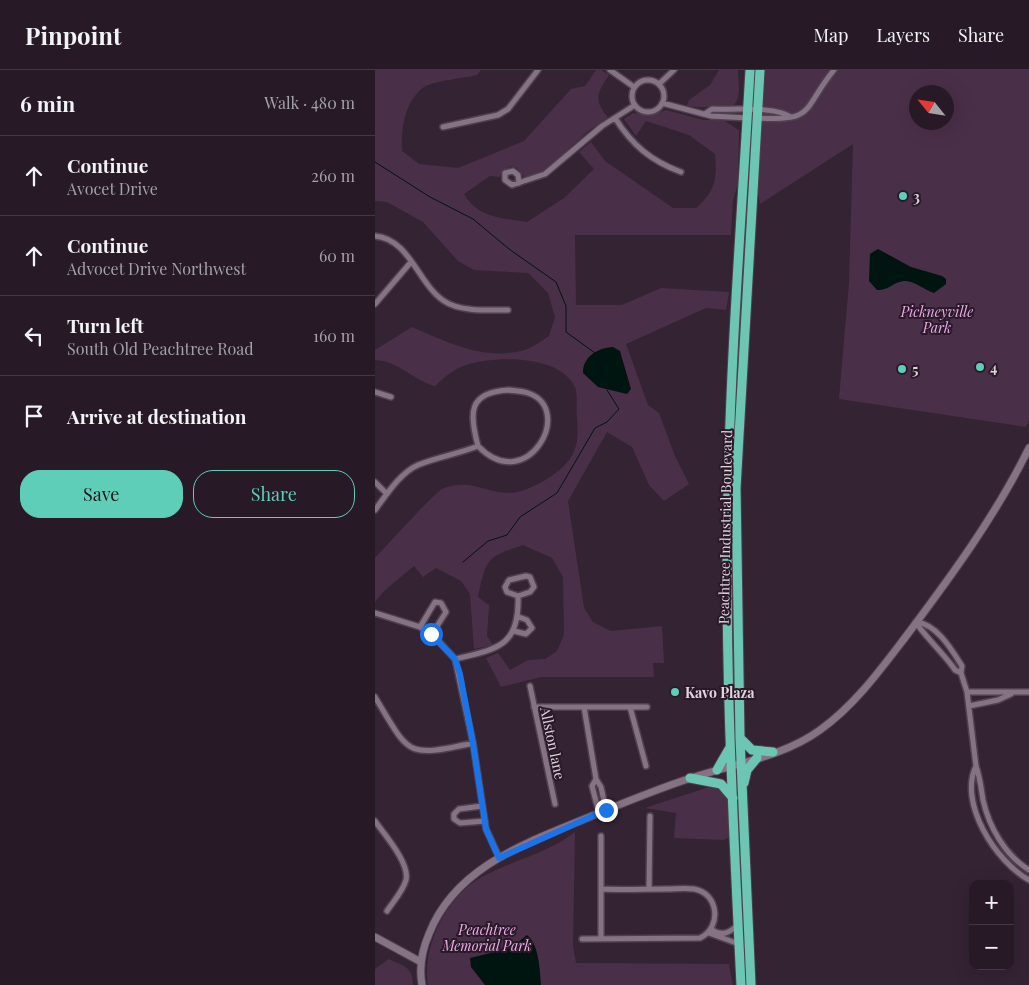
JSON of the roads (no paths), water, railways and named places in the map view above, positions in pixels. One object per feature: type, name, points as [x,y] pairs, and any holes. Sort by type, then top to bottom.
[{"type":"highway","name":"Peachtree Industrial Boulevard","points":[[750,70],[752,114],[736,488],[740,738],[751,985]]},
{"type":"highway","name":"Peachtree Industrial Boulevard","points":[[741,985],[730,741],[728,488],[752,114],[760,70]]},
{"type":"highway","points":[[740,738],[752,750],[773,752]]},
{"type":"highway","points":[[717,770],[725,758],[730,741]]},
{"type":"highway","points":[[742,793],[747,770],[757,758]]},
{"type":"highway","points":[[690,778],[721,784],[733,798]]},
{"type":"street","points":[[443,127],[503,112],[517,99],[538,70]]},
{"type":"street","points":[[610,70],[634,87]]},
{"type":"street","points":[[659,84],[674,70]]},
{"type":"street","points":[[662,103],[687,111],[706,113],[711,109],[752,114],[785,113],[791,118],[803,114],[811,107],[835,70]]},
{"type":"street","points":[[645,80],[654,81],[659,84],[663,92],[662,103],[655,110],[649,112],[640,110],[635,106],[632,98],[634,87],[645,80]]},
{"type":"street","points":[[519,183],[545,174],[583,140],[635,106]]},
{"type":"street","points":[[615,118],[625,135],[641,151],[681,172]]},
{"type":"street","points":[[375,236],[392,242],[403,251],[432,292],[445,302],[459,308],[509,310]]},
{"type":"street","points":[[375,304],[411,262]]},
{"type":"street","points":[[509,390],[528,393],[541,403],[547,418],[547,432],[541,444],[530,455],[517,461],[503,462],[485,454],[478,446],[472,416],[475,404],[481,396],[490,392],[509,390]]},
{"type":"street","points":[[375,392],[391,397]]},
{"type":"street","points":[[375,510],[397,482],[417,466],[454,456],[478,446]]},
{"type":"street","points":[[422,985],[421,962],[426,941],[442,907],[469,878],[499,858],[602,811],[690,778],[757,758],[805,740],[837,717],[865,688],[916,622],[991,518],[1029,448]]},
{"type":"street","points":[[375,482],[387,494]]},
{"type":"street","points":[[530,577],[534,583],[533,589],[518,596],[507,592],[507,583],[509,580],[530,577]]},
{"type":"street","points":[[455,659],[481,653],[499,646],[514,632],[519,618],[518,596]]},
{"type":"street","points":[[420,626],[435,602],[441,603],[445,607],[446,612],[431,634]]},
{"type":"street","points":[[375,613],[420,626],[431,634],[455,659],[473,743],[485,821],[499,858]]},
{"type":"street","points":[[514,632],[526,634],[532,628],[530,622],[519,618]]},
{"type":"street","points":[[916,622],[918,629],[931,639],[955,670],[961,673]]},
{"type":"street","points":[[916,622],[924,623],[942,639],[962,666],[961,673],[967,692],[975,766],[979,774],[987,814],[1006,849],[1029,870]]},
{"type":"street","name":"Allston lane","points":[[530,686],[555,804]]},
{"type":"street","points":[[967,692],[1011,694],[1029,692]]},
{"type":"street","points":[[969,706],[998,700],[1011,694]]},
{"type":"street","points":[[375,697],[407,746],[418,751],[429,752],[473,743]]},
{"type":"street","points":[[534,707],[647,707]]},
{"type":"street","points":[[584,707],[596,778],[601,789],[602,811]]},
{"type":"street","points":[[630,707],[646,766]]},
{"type":"street","points":[[975,766],[970,777],[972,794],[977,815],[985,834],[1007,864],[1029,880]]},
{"type":"street","points":[[596,778],[592,786],[602,811]]},
{"type":"street","points":[[593,791],[601,789]]},
{"type":"street","points":[[482,806],[459,809],[454,814],[456,822],[485,821]]},
{"type":"street","points":[[649,889],[650,816]]},
{"type":"street","points":[[375,821],[400,858],[407,875],[405,884],[387,911]]},
{"type":"street","points":[[601,836],[601,938]]},
{"type":"street","points":[[582,938],[700,938],[710,931],[716,922],[715,910],[711,901],[695,889],[601,890]]},
{"type":"street","points":[[724,936],[739,926]]},
{"type":"street","points":[[710,931],[724,936],[739,945]]},
{"type":"street","points":[[375,937],[421,962]]},
{"type":"waterway","points":[[375,162],[430,197],[473,219],[509,249],[556,282],[566,306],[566,332],[595,353]]},
{"type":"waterway","points":[[463,562],[488,541],[507,535],[520,517],[557,493],[595,428],[607,422],[619,409],[607,390]]},
{"type":"place","name":"3","points":[[903,196]]},
{"type":"place","name":"4","points":[[980,367]]},
{"type":"place","name":"5","points":[[902,369]]},
{"type":"place","name":"Kavo Plaza","points":[[675,692]]},
{"type":"park label","name":"Pickneyville Park","points":[[937,320]]},
{"type":"park label","name":"Peachtree Memorial Park","points":[[487,938]]}]
